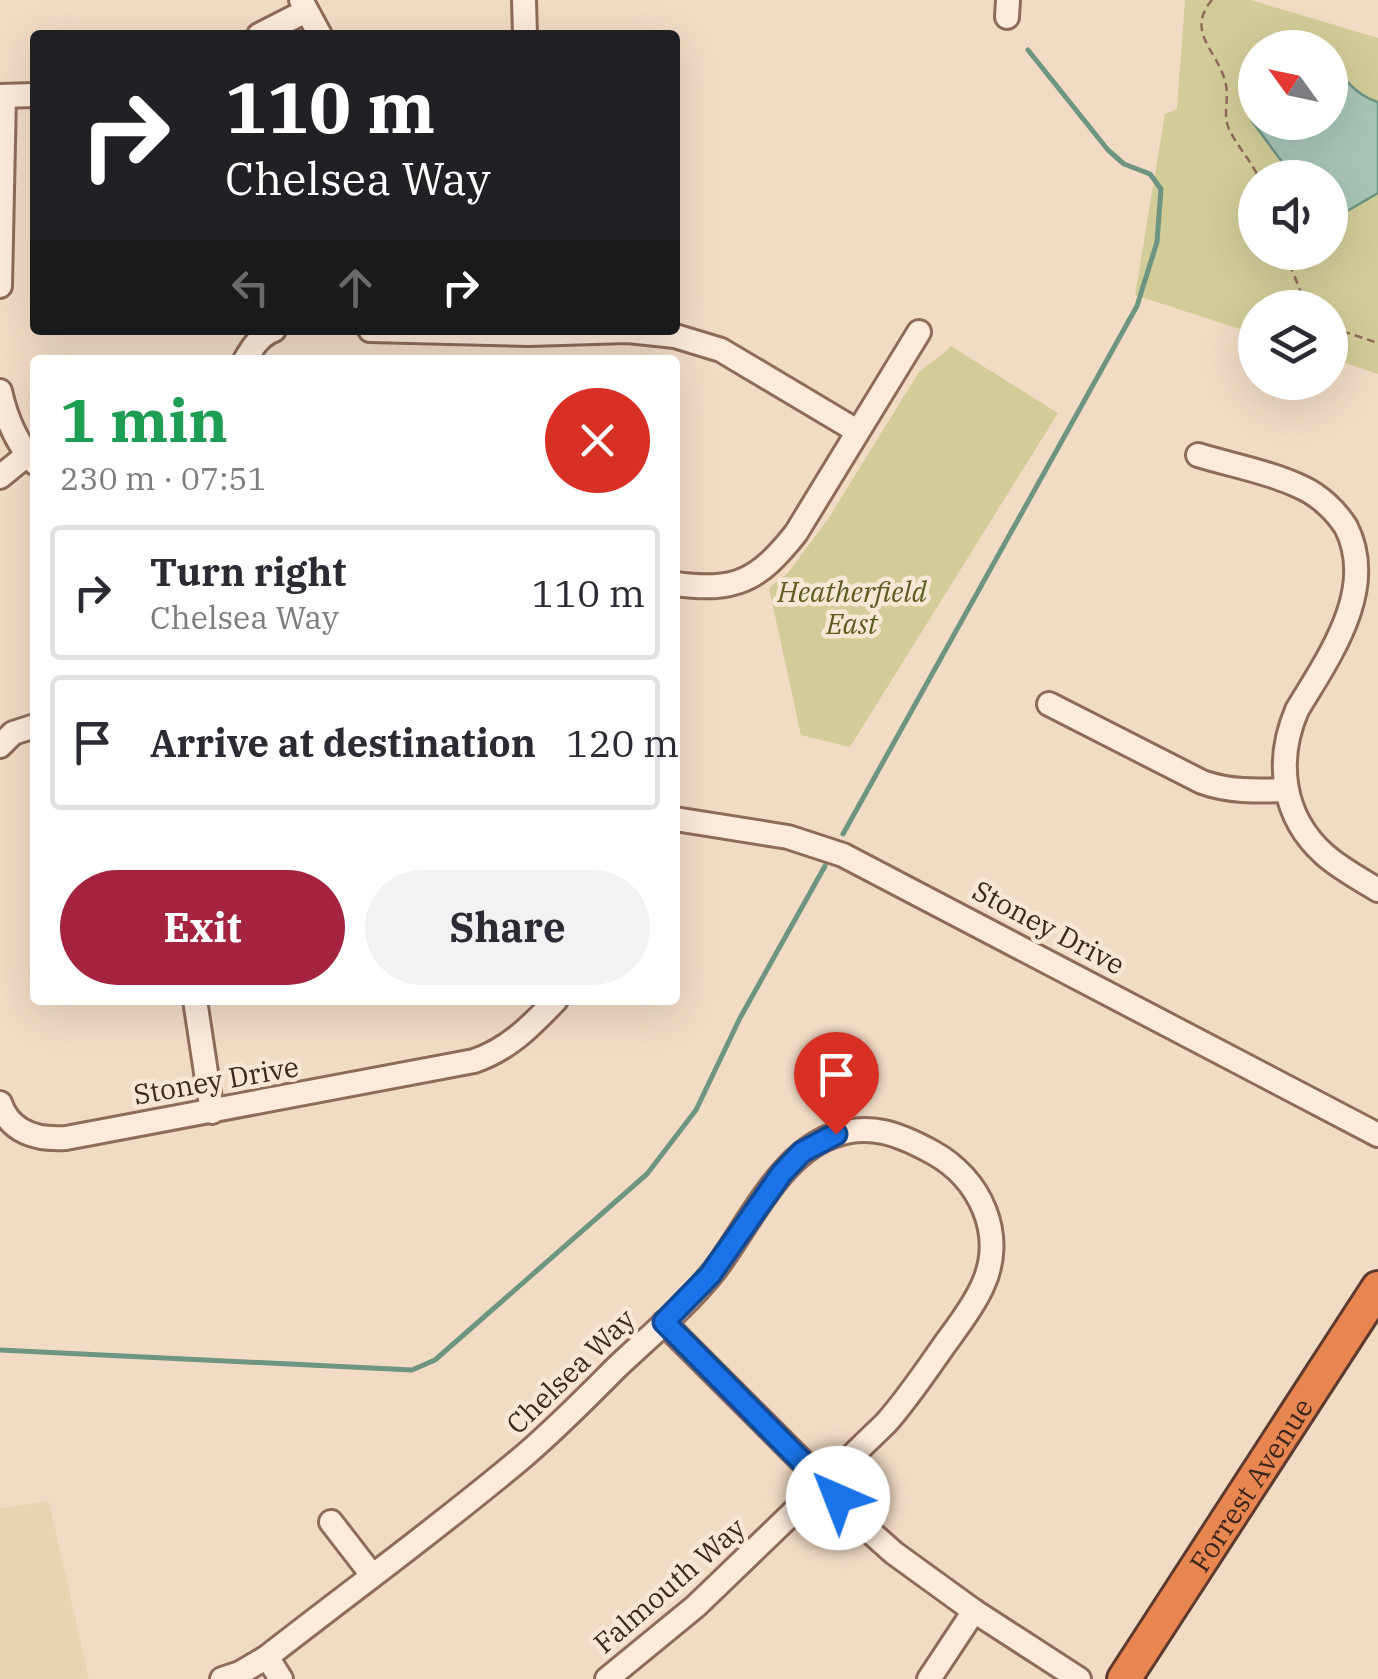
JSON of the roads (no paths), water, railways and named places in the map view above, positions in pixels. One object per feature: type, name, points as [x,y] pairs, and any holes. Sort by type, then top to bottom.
[{"type":"highway","name":"Forrest Avenue","points":[[1124,1679],[1378,1288]]},
{"type":"street","points":[[524,0],[525,30]]},
{"type":"street","points":[[267,30],[303,5],[317,30]]},
{"type":"street","points":[[0,286],[2,96],[30,95]]},
{"type":"street","points":[[680,584],[720,588],[738,583],[777,557],[796,533],[919,332]]},
{"type":"street","points":[[247,355],[264,335]]},
{"type":"street","points":[[666,335],[721,350],[857,431]]},
{"type":"street","points":[[0,392],[6,415],[30,457]]},
{"type":"street","points":[[1198,454],[1304,488],[1330,507],[1367,544],[1354,608],[1291,724],[1284,768],[1294,812],[1315,845],[1341,868],[1378,890]]},
{"type":"street","points":[[0,477],[30,460]]},
{"type":"street","points":[[1048,704],[1220,789],[1286,790]]},
{"type":"street","points":[[0,746],[12,733],[30,728]]},
{"type":"street","name":"Stoney Drive","points":[[680,821],[788,837],[843,854],[1378,1135]]},
{"type":"street","points":[[195,1005],[212,1112]]},
{"type":"street","name":"Stoney Drive","points":[[0,1103],[14,1126],[29,1134],[47,1139],[66,1138],[474,1061],[513,1042],[551,1005]]},
{"type":"street","name":"Chelsea Way","points":[[222,1679],[267,1658],[519,1461],[710,1275],[782,1173],[802,1152],[836,1134],[860,1129],[879,1130],[912,1141],[938,1156]]},
{"type":"street","name":"Falmouth Way","points":[[607,1679],[696,1606],[825,1484],[908,1398],[983,1286],[991,1258],[991,1234],[984,1208],[974,1187],[938,1156]]},
{"type":"street","points":[[664,1322],[867,1530],[974,1611],[1080,1679]]},
{"type":"street","points":[[330,1522],[372,1575]]},
{"type":"street","points":[[929,1679],[974,1611]]},
{"type":"street","points":[[267,1658],[281,1679]]},
{"type":"waterway","points":[[843,834],[1137,306],[1157,242],[1161,189],[1150,174],[1124,164],[1108,150],[1028,50]]},
{"type":"waterway","points":[[0,1350],[412,1370],[435,1360],[647,1174],[696,1110],[740,1018],[825,866]]},
{"type":"park label","name":"Heatherfield East","points":[[852,607]]}]
